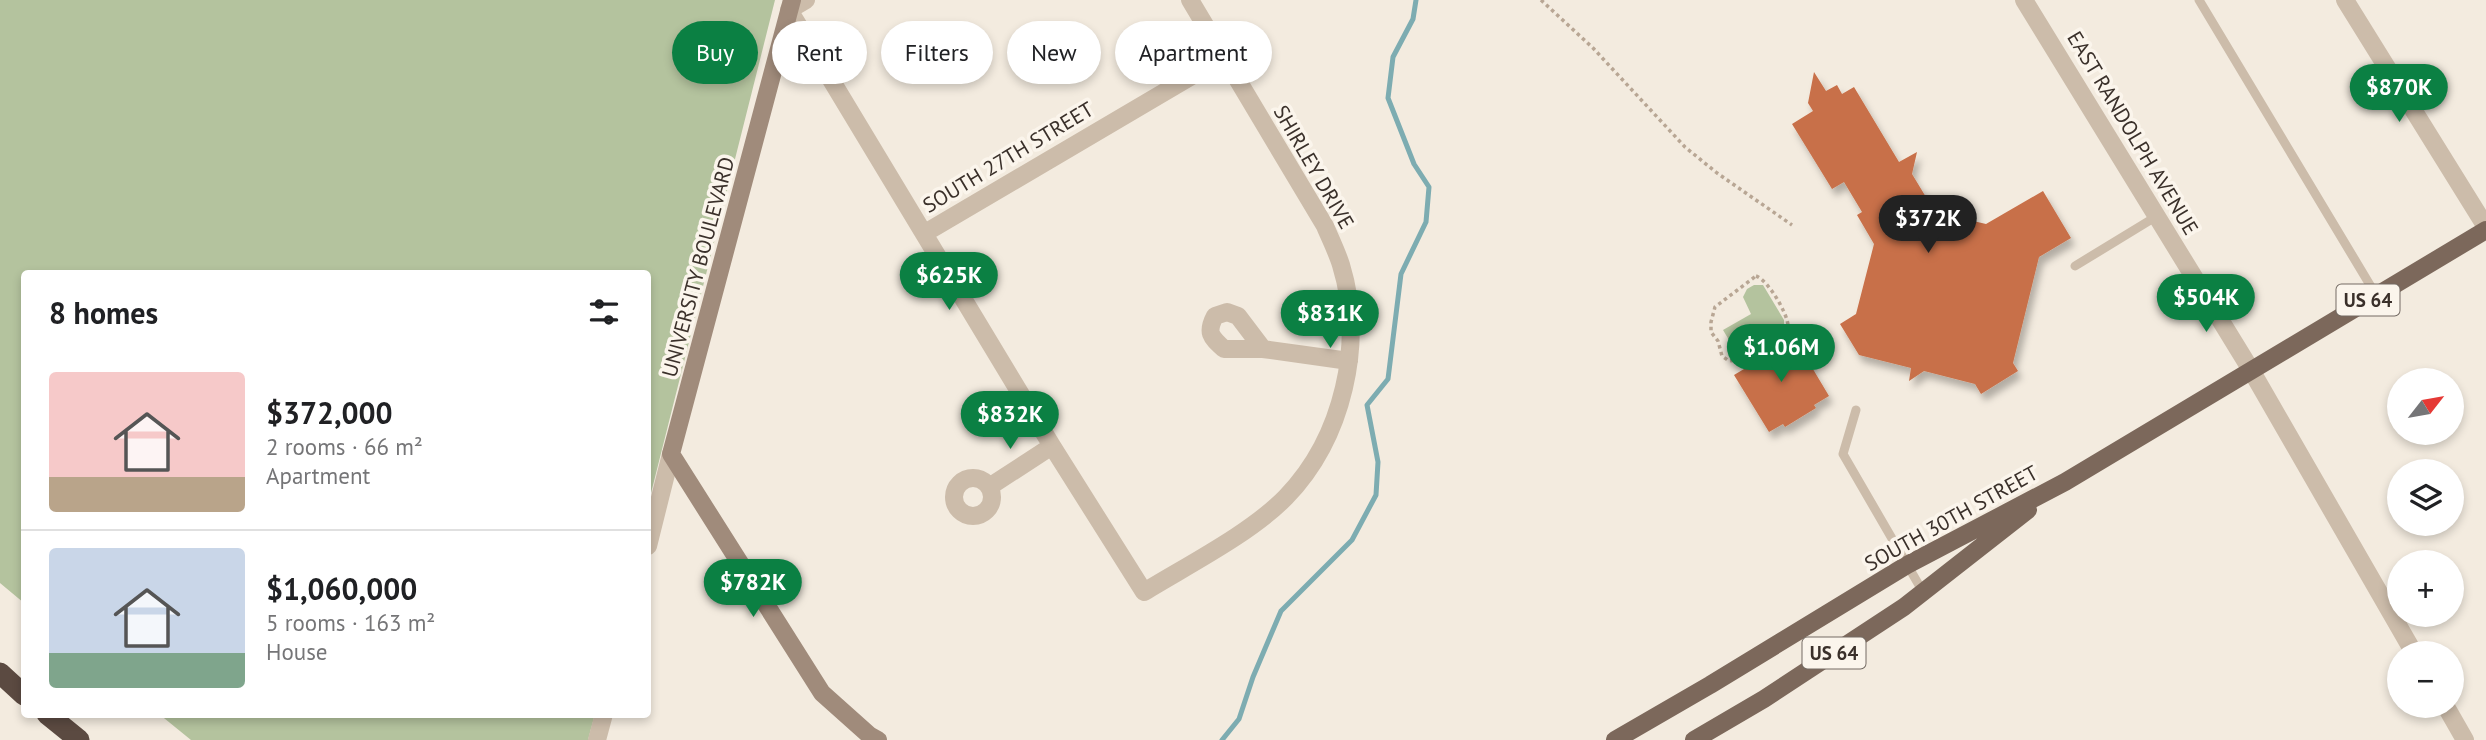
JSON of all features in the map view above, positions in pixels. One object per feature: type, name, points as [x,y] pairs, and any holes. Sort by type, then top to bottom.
[{"type":"highway","points":[[0,673],[21,692]]},
{"type":"highway","points":[[52,718],[79,740]]},
{"type":"main road","name":"US 64","points":[[2065,482],[2486,229]]},
{"type":"main road","name":"SOUTH 30TH STREET","points":[[1621,738],[1908,565],[2065,482]]},
{"type":"main road","name":"SOUTH 30TH STREET","points":[[1695,740],[1764,699],[1923,592],[2065,482]]},
{"type":"street","points":[[806,0],[791,5],[1052,446],[989,487]]},
{"type":"street","name":"SHIRLEY DRIVE","points":[[1189,0],[1202,21]]},
{"type":"street","name":"EAST RANDOLPH AVENUE","points":[[2024,0],[2251,370],[2407,641]]},
{"type":"street","points":[[2345,0],[2486,229]]},
{"type":"street","name":"UNIVERSITY BOULEVARD","points":[[651,534],[791,5]]},
{"type":"street","name":"SOUTH 27TH STREET","points":[[925,233],[1178,84]]},
{"type":"street","name":"SHIRLEY DRIVE","points":[[1052,446],[1144,592],[1254,524],[1286,497],[1317,456],[1336,418],[1349,361],[1350,313],[1341,265],[1325,226],[1240,84]]},
{"type":"street","points":[[1263,349],[1349,361]]},
{"type":"street","points":[[671,454],[822,692],[878,740]]},
{"type":"street","points":[[597,740],[603,718]]},
{"type":"street","points":[[2452,718],[2465,740]]},
{"type":"lane","points":[[2199,0],[2376,295]]},
{"type":"lane","points":[[2075,266],[2157,216]]},
{"type":"lane","points":[[1856,410],[1843,454],[1923,592]]},
{"type":"path","points":[[1542,0],[1593,48],[1685,147],[1717,173],[1792,225]]},
{"type":"path","points":[[1756,276],[1766,283],[1789,322],[1784,331],[1759,346],[1734,361],[1729,361],[1720,352],[1718,341],[1710,328],[1713,312],[1718,304],[1756,276]]},
{"type":"path","points":[[1759,346],[1763,353]]},
{"type":"green space","points":[[0,0],[775,0],[758,68],[758,21],[672,21],[672,84],[754,84],[651,493],[651,270],[21,270],[21,600],[0,583]]},
{"type":"green space","points":[[1754,285],[1763,285],[1784,320],[1784,327],[1738,355],[1723,330],[1751,314],[1743,297],[1747,289]]},
{"type":"green space","points":[[164,718],[594,718],[588,740],[191,740]]},
{"type":"building","points":[[1814,72],[1826,91],[1837,85],[1842,94],[1854,87],[1899,162],[1917,152],[1912,174],[1935,212],[1986,224],[2043,191],[2071,238],[2039,257],[2013,363],[2018,371],[1981,394],[1975,384],[1924,371],[1909,381],[1911,368],[1859,355],[1840,324],[1856,314],[1874,244],[1857,215],[1862,212],[1844,182],[1832,189],[1792,124],[1813,111],[1808,103]]},
{"type":"building","points":[[1795,339],[1829,396],[1814,405],[1816,408],[1785,427],[1783,424],[1769,432],[1734,375],[1749,366],[1745,359],[1777,340],[1782,347]]},
{"type":"waterway","points":[[1222,740],[1239,719],[1253,677],[1281,611],[1352,540],[1376,495],[1378,462],[1367,405],[1388,379],[1401,274],[1426,222],[1429,187],[1414,164],[1388,98],[1393,57],[1413,19],[1416,0]]}]
